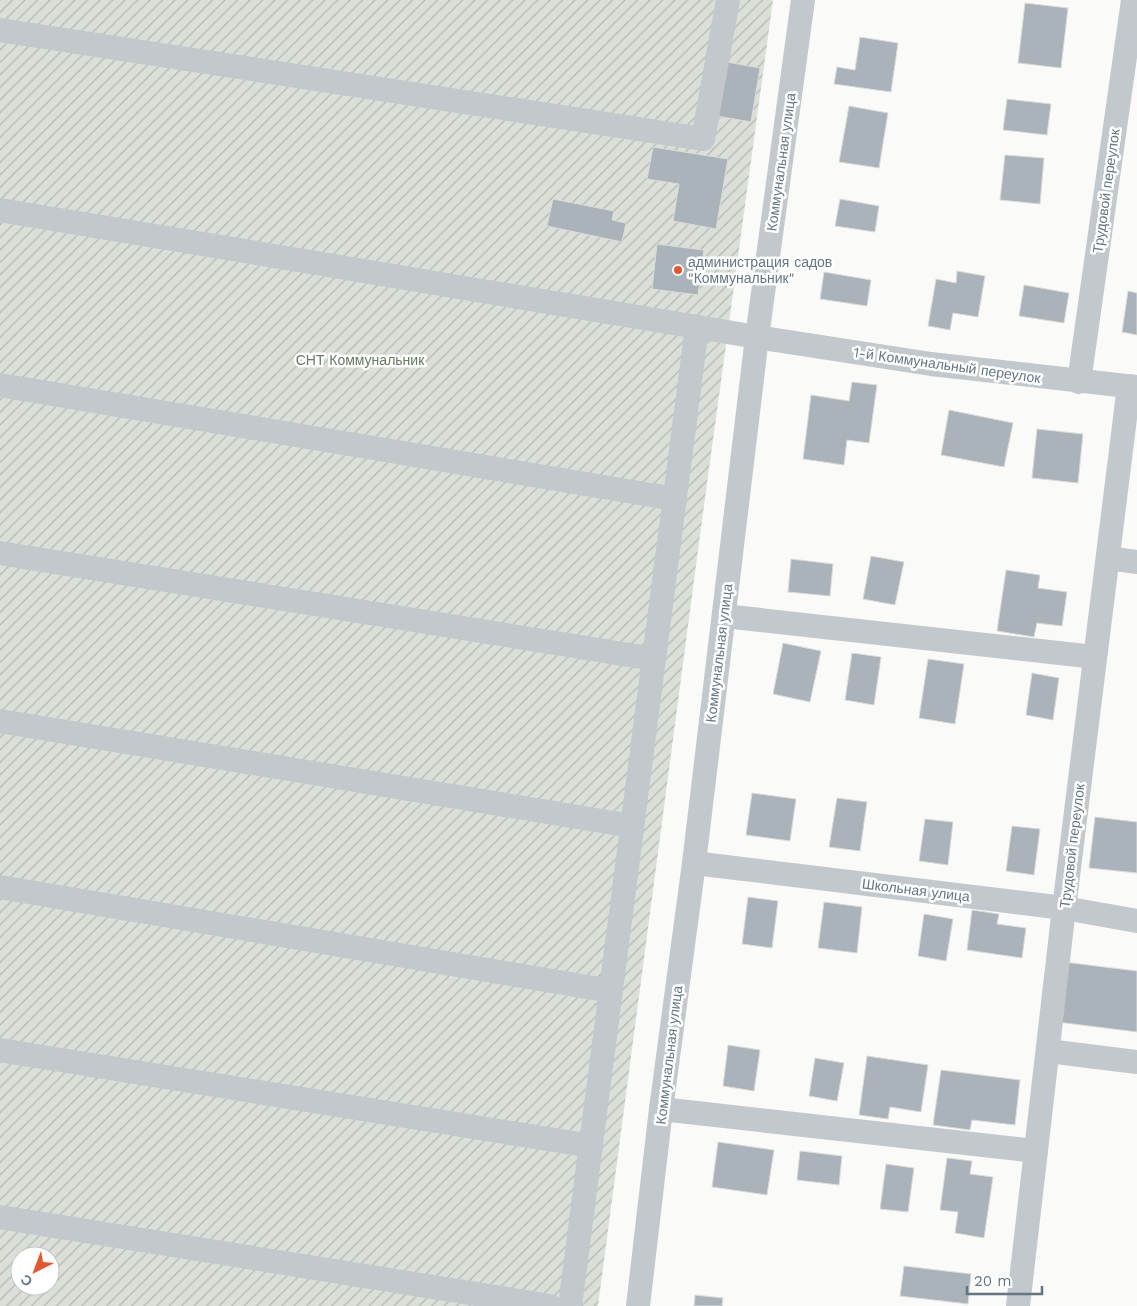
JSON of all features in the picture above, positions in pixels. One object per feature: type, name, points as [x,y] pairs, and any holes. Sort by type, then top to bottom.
[{"type":"street","points":[[0,30],[703,139],[728,0]]},
{"type":"street","name":"Коммунальная улица","points":[[638,1306],[694,863],[757,338],[803,0]]},
{"type":"street","name":"Трудовой переулок","points":[[1080,382],[1133,0]]},
{"type":"street","name":"1-й Коммунальный переулок","points":[[0,210],[757,338],[931,364],[1133,387]]},
{"type":"street","points":[[570,1306],[697,327]]},
{"type":"street","points":[[0,385],[675,499]]},
{"type":"street","name":"Трудовой переулок","points":[[1018,1306],[1095,657],[1133,387]]},
{"type":"street","points":[[0,553],[654,659]]},
{"type":"street","points":[[1108,558],[1137,562]]},
{"type":"street","points":[[724,616],[1095,657]]},
{"type":"street","points":[[0,721],[632,826]]},
{"type":"street","name":"Школьная улица","points":[[694,863],[1064,908],[1137,920]]},
{"type":"street","points":[[0,886],[611,991]]},
{"type":"street","points":[[0,1050],[591,1146]]},
{"type":"street","points":[[1048,1051],[1137,1062]]},
{"type":"street","points":[[662,1109],[1036,1151]]},
{"type":"street","points":[[0,1217],[550,1306]]},
{"type":"green space","name":"СНТ Коммунальник","points":[[0,0],[773,0],[598,1306],[0,1306]]},
{"type":"building","points":[[1025,3],[1068,8],[1061,68],[1018,63]]},
{"type":"building","points":[[860,37],[898,43],[891,92],[834,84],[837,67],[855,70]]},
{"type":"building","points":[[727,62],[760,68],[751,122],[717,116]]},
{"type":"building","points":[[1007,99],[1051,104],[1047,135],[1003,130]]},
{"type":"building","points":[[849,106],[888,113],[879,168],[839,162]]},
{"type":"building","points":[[653,147],[728,159],[716,229],[673,221],[679,184],[647,179]]},
{"type":"building","points":[[1005,155],[1044,158],[1040,204],[1000,200]]},
{"type":"building","points":[[553,199],[614,211],[612,220],[626,223],[622,242],[547,226]]},
{"type":"building","points":[[840,199],[879,206],[875,232],[835,226]]},
{"type":"building","name":"администрация садов \"Коммунальник\"","points":[[657,244],[704,250],[698,295],[652,289]]},
{"type":"building","points":[[957,271],[985,276],[978,317],[953,313],[950,330],[928,326],[936,279],[956,283]]},
{"type":"building","points":[[824,272],[871,280],[867,306],[820,299]]},
{"type":"building","points":[[1024,285],[1069,293],[1064,323],[1019,316]]},
{"type":"building","points":[[1128,291],[1137,293],[1137,335],[1122,332]]},
{"type":"building","points":[[852,382],[877,385],[869,443],[847,440],[844,465],[803,459],[811,395],[849,401]]},
{"type":"building","points":[[949,410],[1013,423],[1004,467],[941,455]]},
{"type":"building","points":[[1037,429],[1083,434],[1078,483],[1032,478]]},
{"type":"building","points":[[871,556],[904,562],[895,605],[863,599]]},
{"type":"building","points":[[791,559],[833,564],[830,596],[788,592]]},
{"type":"building","points":[[1006,570],[1040,575],[1038,588],[1067,592],[1062,626],[1037,623],[1034,637],[997,631]]},
{"type":"building","points":[[783,643],[821,651],[810,702],[773,694]]},
{"type":"building","points":[[852,653],[881,657],[874,705],[845,700]]},
{"type":"building","points":[[928,659],[964,664],[955,724],[919,718]]},
{"type":"building","points":[[1032,673],[1059,678],[1053,720],[1026,715]]},
{"type":"building","points":[[752,793],[796,799],[790,841],[746,835]]},
{"type":"building","points":[[837,798],[867,802],[860,851],[829,847]]},
{"type":"building","points":[[1095,817],[1137,822],[1137,873],[1089,868]]},
{"type":"building","points":[[925,819],[953,822],[948,865],[919,861]]},
{"type":"building","points":[[1012,826],[1040,829],[1034,875],[1006,871]]},
{"type":"building","points":[[748,897],[778,901],[772,948],[742,944]]},
{"type":"building","points":[[824,902],[862,907],[857,953],[818,948]]},
{"type":"building","points":[[972,910],[999,914],[997,924],[1026,928],[1022,958],[967,950]]},
{"type":"building","points":[[924,914],[953,919],[946,961],[918,956]]},
{"type":"building","points":[[1064,962],[1137,971],[1137,1032],[1057,1022]]},
{"type":"building","points":[[728,1045],[760,1050],[754,1091],[723,1086]]},
{"type":"building","points":[[867,1056],[928,1065],[921,1112],[890,1107],[888,1119],[859,1115]]},
{"type":"building","points":[[815,1058],[844,1063],[837,1101],[809,1096]]},
{"type":"building","points":[[941,1070],[1020,1080],[1015,1125],[972,1120],[970,1130],[933,1125]]},
{"type":"building","points":[[718,1142],[774,1150],[767,1195],[712,1187]]},
{"type":"building","points":[[800,1151],[842,1156],[839,1185],[797,1180]]},
{"type":"building","points":[[947,1158],[972,1161],[970,1174],[993,1177],[984,1238],[955,1233],[958,1212],[940,1210]]},
{"type":"building","points":[[886,1164],[914,1168],[908,1212],[880,1209]]},
{"type":"building","points":[[904,1266],[971,1274],[968,1304],[900,1296]]},
{"type":"building","points":[[695,1295],[723,1298],[722,1306],[694,1306]]},
{"type":"place","name":"администрация садов \"Коммунальник\"","points":[[678,270]]}]
